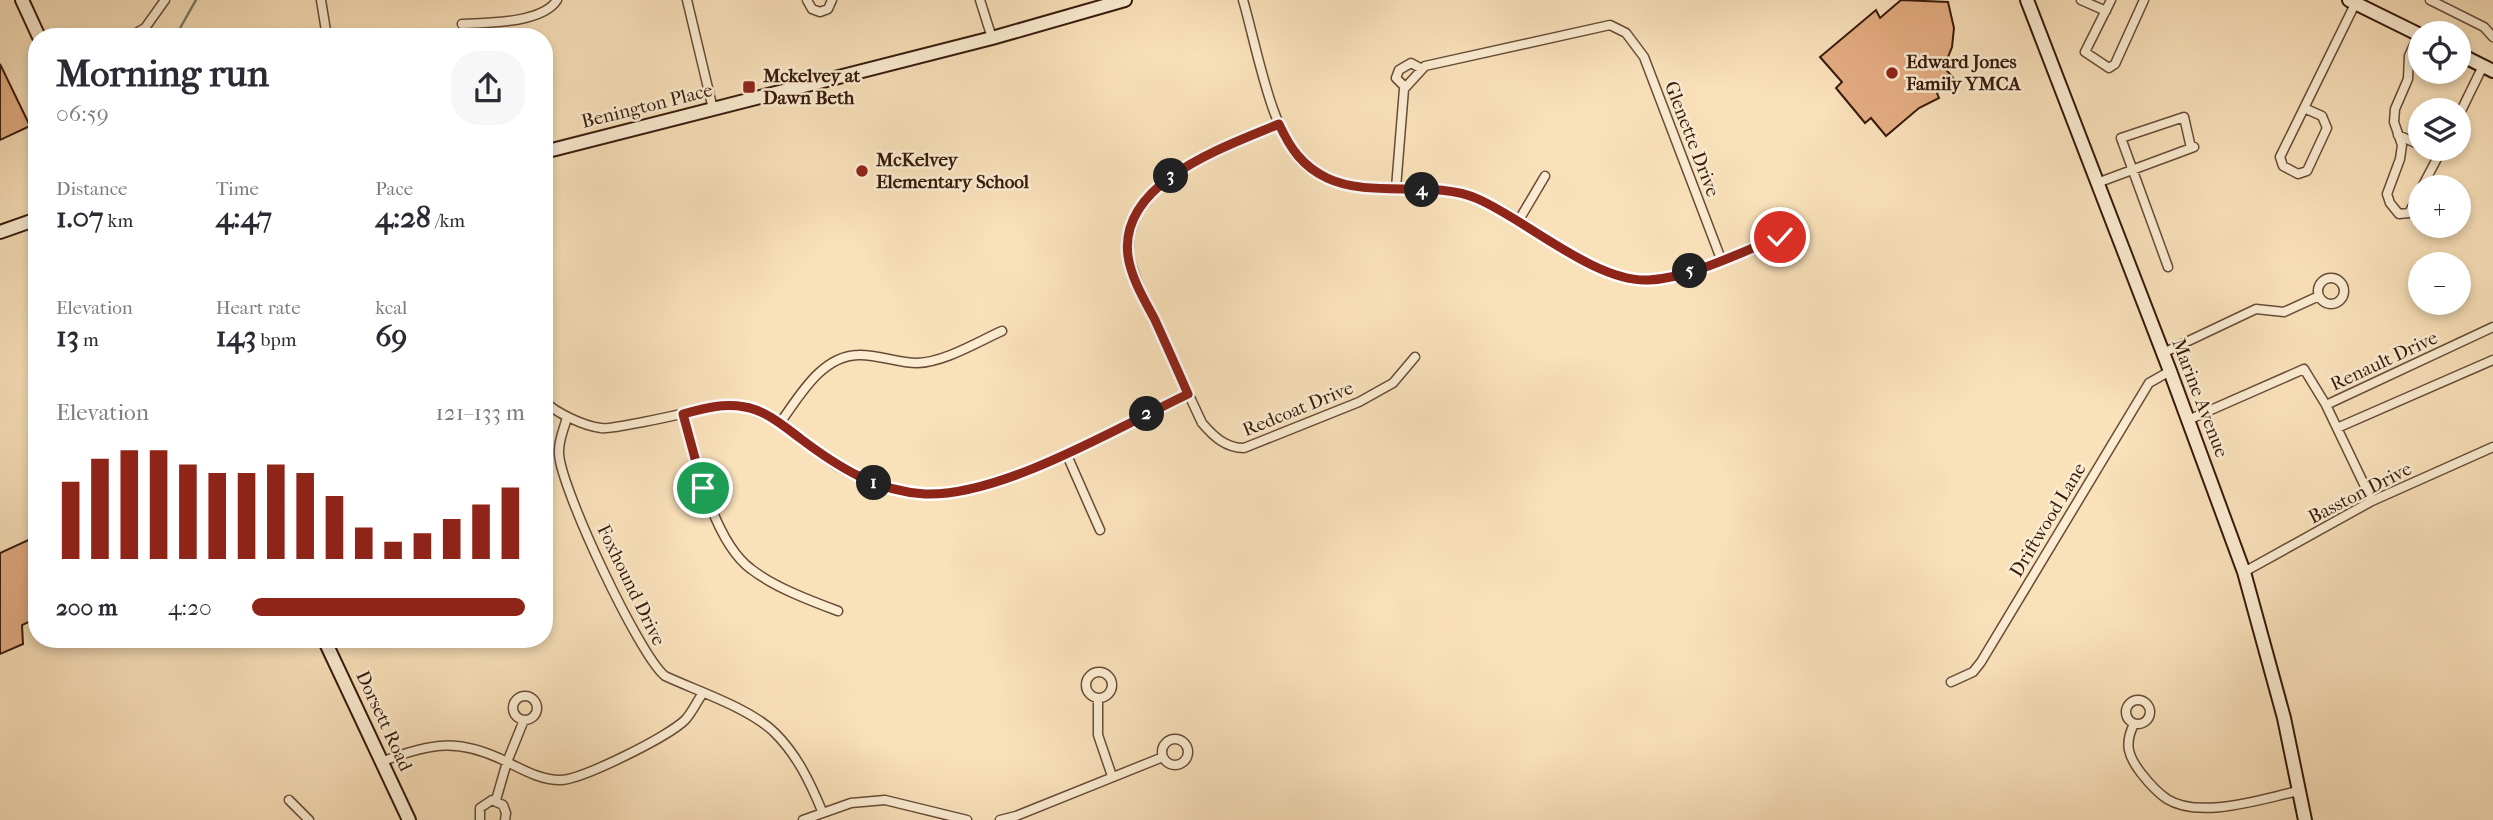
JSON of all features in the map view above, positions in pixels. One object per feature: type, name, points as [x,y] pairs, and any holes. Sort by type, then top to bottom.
[{"type":"main road","points":[[22,0],[35,28]]},
{"type":"main road","name":"Marine Avenue","points":[[2027,0],[2170,371],[2244,572],[2284,718],[2305,820]]},
{"type":"main road","name":"Benington Place","points":[[553,150],[992,38],[1118,1]]},
{"type":"main road","points":[[2354,1],[2408,28]]},
{"type":"main road","points":[[2471,60],[2488,68]]},
{"type":"main road","points":[[0,232],[28,222]]},
{"type":"main road","name":"Dorsett Road","points":[[328,648],[409,820]]},
{"type":"street","points":[[145,28],[165,0]]},
{"type":"street","points":[[321,0],[326,28]]},
{"type":"street","points":[[462,24],[497,23],[538,14],[551,10],[557,0]]},
{"type":"street","points":[[687,0],[712,110]]},
{"type":"street","points":[[807,0],[812,9],[820,12],[828,9],[832,0]]},
{"type":"street","points":[[980,0],[992,38]]},
{"type":"street","points":[[1243,0],[1279,124],[1289,146],[1314,171],[1330,180],[1349,184],[1456,192],[1476,198],[1519,220],[1593,266],[1632,278],[1650,280],[1686,272],[1780,237]]},
{"type":"street","points":[[2081,0],[2106,10]]},
{"type":"street","points":[[2111,0],[2085,52],[2109,68],[2115,64],[2144,0]]},
{"type":"street","points":[[2430,0],[2484,27],[2493,37]]},
{"type":"street","points":[[2304,108],[2322,116],[2327,128],[2308,171],[2298,174],[2279,161],[2354,1]]},
{"type":"street","name":"Glenette Drive","points":[[1422,69],[1430,64],[1594,26],[1610,25],[1626,33],[1644,57],[1721,259]]},
{"type":"street","points":[[1396,188],[1405,87],[1422,69],[1411,63],[1399,70],[1396,78],[1405,87]]},
{"type":"street","points":[[2469,98],[2488,68]]},
{"type":"street","points":[[2408,79],[2396,109],[2394,122],[2402,145],[2400,159],[2387,194],[2399,214],[2408,213]]},
{"type":"street","points":[[2096,184],[2131,170],[2194,147],[2184,117],[2121,138],[2131,170],[2168,267]]},
{"type":"street","name":"Redcoat Drive","points":[[1279,124],[1206,155],[1163,181],[1137,213],[1130,233],[1128,256],[1140,290],[1202,423],[1212,435],[1232,449],[1244,449],[1359,402],[1393,383],[1415,357]]},
{"type":"street","points":[[2398,135],[2408,140]]},
{"type":"street","points":[[1519,220],[1545,176]]},
{"type":"street","points":[[2163,353],[2256,309],[2284,312],[2319,296]]},
{"type":"street","name":"Renault Drive","points":[[2326,405],[2492,330]]},
{"type":"street","points":[[780,423],[813,378],[832,363],[857,354],[917,363],[933,360],[1002,331]]},
{"type":"street","points":[[2337,428],[2493,360]]},
{"type":"street","points":[[2188,420],[2304,369],[2326,405],[2372,501]]},
{"type":"street","name":"Driftwood Lane","points":[[1951,682],[1973,672],[1981,662],[2149,383],[2170,371]]},
{"type":"street","points":[[553,407],[567,417],[602,429],[719,405],[749,407],[780,423],[834,464],[862,479],[895,489],[926,494],[993,484],[1066,453],[1188,394]]},
{"type":"street","points":[[683,414],[703,488],[736,554],[751,569],[838,611]]},
{"type":"street","name":"Foxhound Drive","points":[[567,417],[560,436],[559,455],[568,492],[639,643],[655,668],[665,676],[742,712],[773,731],[798,760],[822,811]]},
{"type":"street","name":"Basston Drive","points":[[2244,572],[2372,501],[2493,447]]},
{"type":"street","points":[[1066,453],[1100,530]]},
{"type":"street","points":[[381,762],[410,750],[449,744],[480,750],[543,777],[561,780],[610,764],[685,720],[703,693]]},
{"type":"street","points":[[1098,699],[1098,735],[1112,776]]},
{"type":"street","points":[[496,800],[507,762],[524,720]]},
{"type":"street","points":[[2134,724],[2128,737],[2127,749],[2133,762],[2148,781],[2168,800],[2188,807],[2207,808],[2299,791]]},
{"type":"street","points":[[1000,820],[1163,757]]},
{"type":"street","points":[[289,800],[309,820]]},
{"type":"street","points":[[480,820],[479,812],[483,804],[496,800]]},
{"type":"street","points":[[496,800],[506,809],[505,820]]},
{"type":"street","points":[[803,820],[822,811],[852,803],[885,800],[967,820]]},
{"type":"building","name":"Edward Jones Family YMCA","points":[[1901,0],[1948,2],[1954,28],[1952,47],[1944,67],[1954,79],[1937,93],[1939,98],[1919,108],[1886,136],[1871,118],[1865,123],[1836,88],[1842,82],[1820,57],[1876,10],[1880,18]]},
{"type":"building","points":[[0,64],[28,127],[0,140]]},
{"type":"building","points":[[28,540],[28,622],[22,625],[23,644],[0,654],[0,553]]},
{"type":"waterway","points":[[180,28],[196,0]]},
{"type":"place","name":"Edward Jones Family YMCA","points":[[1892,73]]},
{"type":"place","name":"Mckelvey at Dawn Beth","points":[[749,87]]},
{"type":"place","name":"McKelvey Elementary School","points":[[862,171]]},
{"type":"route","points":[[703,488],[683,414],[719,405],[749,407],[780,423],[834,464],[862,479],[895,489],[926,494],[993,484],[1066,453],[1188,394],[1140,290],[1128,256],[1130,233],[1137,213],[1163,181],[1206,155],[1279,124],[1289,146],[1303,163],[1330,180],[1349,184],[1456,192],[1476,198],[1519,220],[1593,266],[1632,278],[1650,280],[1686,272],[1780,237]]}]
